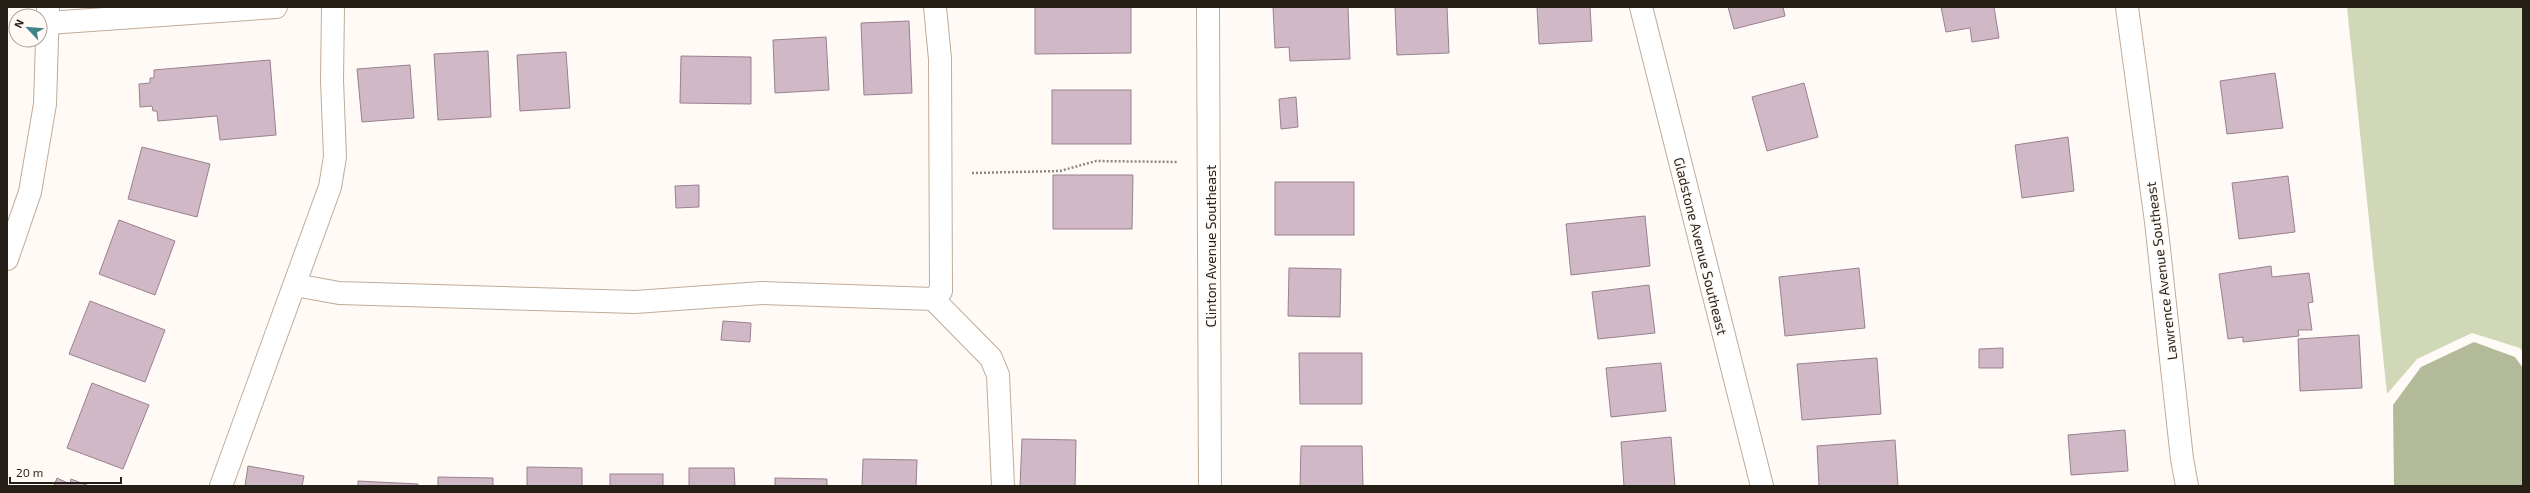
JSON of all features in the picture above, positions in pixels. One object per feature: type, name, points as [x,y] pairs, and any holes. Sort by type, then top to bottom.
[{"type":"street","points":[[48,15],[276,7]]},
{"type":"street","points":[[221,486],[330,187],[335,157],[332,80],[333,7]]},
{"type":"street","points":[[933,299],[941,291],[940,59],[935,7]]},
{"type":"street","name":"Clinton Avenue Southeast","points":[[1208,7],[1210,162],[1210,486]]},
{"type":"street","name":"Gladstone Avenue Southeast","points":[[1641,7],[1762,486]]},
{"type":"street","name":"Lawrence Avenue Southeast","points":[[2127,7],[2187,486]]},
{"type":"street","points":[[7,259],[30,192],[45,104],[47,48]]},
{"type":"street","points":[[295,285],[339,293],[635,302],[762,293],[933,299],[991,358],[998,375],[1002,486]]},
{"type":"path","points":[[941,173],[1060,171],[1096,162],[1210,162]]},
{"type":"green space","points":[[2347,7],[2523,7],[2523,353],[2520,348],[2472,333],[2417,359],[2387,394]]},
{"type":"green space","points":[[2474,342],[2515,357],[2523,368],[2523,486],[2394,486],[2393,405],[2421,367]]},
{"type":"building","points":[[1035,7],[1131,7],[1131,53],[1035,54]]},
{"type":"building","points":[[1273,7],[1348,7],[1350,59],[1290,61],[1289,47],[1275,48]]},
{"type":"building","points":[[1395,7],[1447,7],[1449,53],[1397,55]]},
{"type":"building","points":[[1537,7],[1590,7],[1592,41],[1539,44]]},
{"type":"building","points":[[1728,7],[1783,7],[1785,16],[1734,29]]},
{"type":"building","points":[[1941,7],[1994,7],[1999,38],[1972,42],[1970,28],[1946,32]]},
{"type":"building","points":[[909,21],[912,93],[864,95],[861,23]]},
{"type":"building","points":[[826,37],[829,90],[775,93],[773,40]]},
{"type":"building","points":[[488,51],[491,117],[438,120],[434,54]]},
{"type":"building","points":[[566,52],[570,108],[520,111],[517,55]]},
{"type":"building","points":[[681,56],[751,57],[751,104],[680,103]]},
{"type":"building","points":[[270,60],[276,135],[220,140],[217,116],[158,121],[157,111],[153,111],[152,106],[140,107],[139,84],[150,83],[150,78],[154,78],[154,70]]},
{"type":"building","points":[[410,65],[414,118],[362,122],[357,69]]},
{"type":"building","points":[[2275,73],[2283,128],[2227,134],[2220,81]]},
{"type":"building","points":[[1804,83],[1818,137],[1767,151],[1752,97]]},
{"type":"building","points":[[1052,90],[1131,90],[1131,144],[1052,144]]},
{"type":"building","points":[[1296,97],[1298,127],[1281,129],[1279,99]]},
{"type":"building","points":[[2068,137],[2074,191],[2022,198],[2015,145]]},
{"type":"building","points":[[142,147],[210,164],[197,217],[128,199]]},
{"type":"building","points":[[1053,175],[1133,175],[1132,229],[1053,229]]},
{"type":"building","points":[[2288,176],[2295,232],[2239,239],[2232,183]]},
{"type":"building","points":[[1275,182],[1354,182],[1354,235],[1275,235]]},
{"type":"building","points":[[699,185],[699,207],[676,208],[675,186]]},
{"type":"building","points":[[1645,216],[1650,266],[1571,275],[1566,224]]},
{"type":"building","points":[[119,220],[175,241],[155,295],[99,274]]},
{"type":"building","points":[[2271,266],[2272,277],[2309,273],[2313,302],[2308,303],[2312,330],[2298,330],[2299,336],[2243,342],[2243,337],[2228,339],[2219,274]]},
{"type":"building","points":[[1289,268],[1341,269],[1340,317],[1288,316]]},
{"type":"building","points":[[1859,268],[1865,328],[1785,336],[1779,277]]},
{"type":"building","points":[[1649,285],[1655,333],[1598,339],[1592,292]]},
{"type":"building","points":[[90,301],[165,330],[145,382],[69,354]]},
{"type":"building","points":[[723,321],[751,323],[750,342],[721,340]]},
{"type":"building","points":[[2359,335],[2362,388],[2300,391],[2298,339]]},
{"type":"building","points":[[2003,348],[2003,368],[1979,368],[1979,349]]},
{"type":"building","points":[[1299,353],[1362,353],[1362,404],[1300,404]]},
{"type":"building","points":[[1877,358],[1881,414],[1802,420],[1797,364]]},
{"type":"building","points":[[1661,363],[1666,411],[1611,417],[1606,368]]},
{"type":"building","points":[[92,383],[149,405],[123,469],[67,448]]},
{"type":"building","points":[[2125,430],[2128,471],[2071,475],[2068,435]]},
{"type":"building","points":[[1671,437],[1675,486],[1624,486],[1621,442]]},
{"type":"building","points":[[1022,439],[1076,440],[1075,486],[1020,486]]},
{"type":"building","points":[[1895,440],[1898,486],[1819,486],[1817,446]]},
{"type":"building","points":[[1301,446],[1362,446],[1363,486],[1300,486]]},
{"type":"building","points":[[863,459],[917,460],[916,486],[862,486]]},
{"type":"building","points":[[248,466],[304,476],[302,486],[245,486]]},
{"type":"building","points":[[527,467],[582,468],[582,486],[527,486]]},
{"type":"building","points":[[689,468],[734,468],[735,486],[689,486]]},
{"type":"building","points":[[610,474],[663,474],[663,486],[610,486]]},
{"type":"building","points":[[438,477],[493,478],[493,486],[438,486]]},
{"type":"building","points":[[57,478],[70,484],[71,479],[89,486],[54,486]]},
{"type":"building","points":[[775,478],[827,479],[827,486],[775,486]]},
{"type":"building","points":[[358,481],[418,484],[418,486],[358,486]]}]
